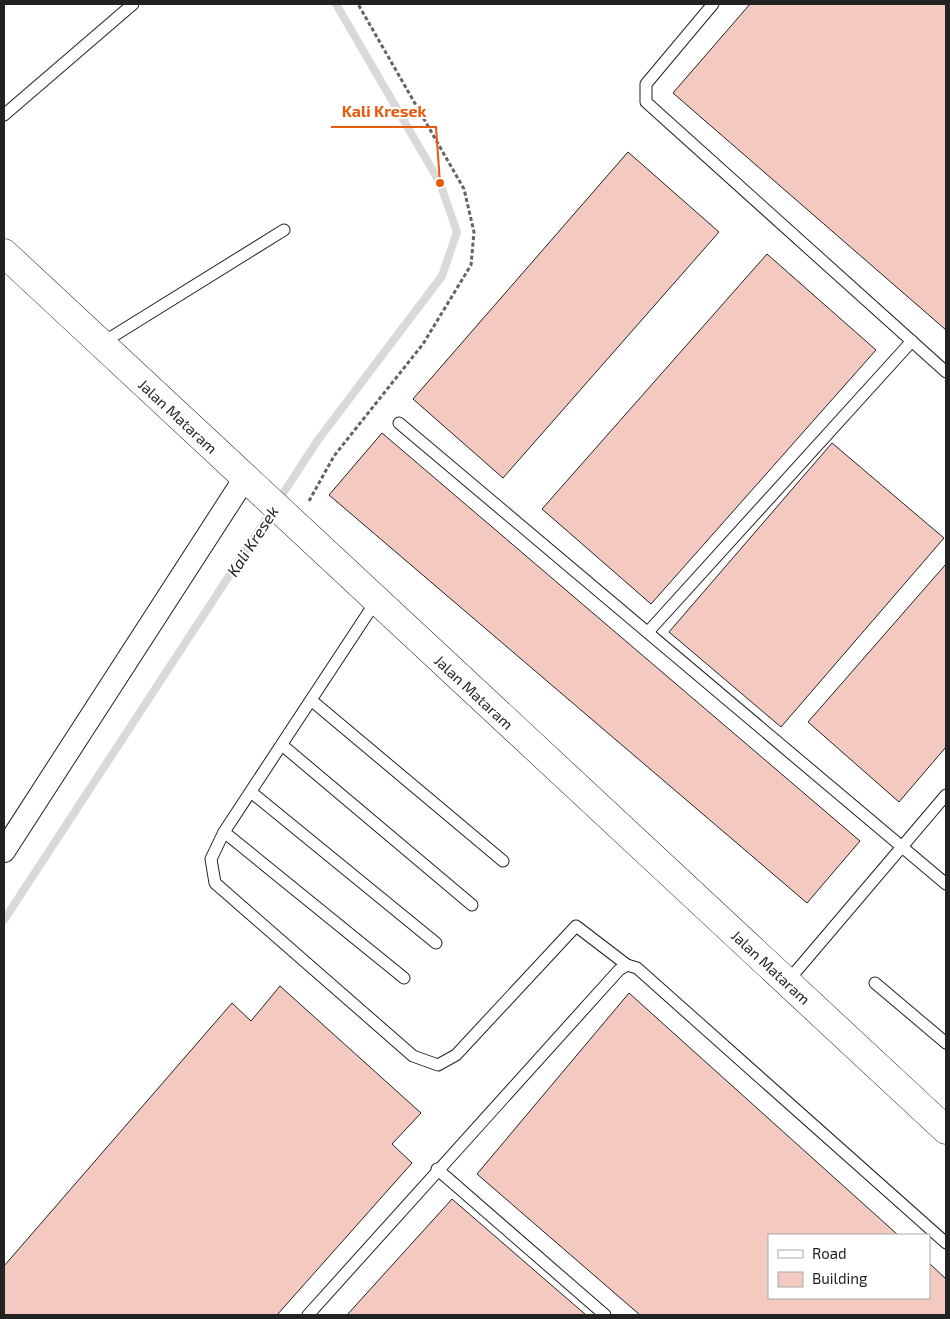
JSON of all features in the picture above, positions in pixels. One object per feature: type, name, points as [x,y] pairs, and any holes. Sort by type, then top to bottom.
[{"type":"main road","name":"Jalan Mataram","points":[[4,253],[946,1130]]},
{"type":"street","points":[[4,851],[248,481]]},
{"type":"lane","points":[[4,115],[133,4]]},
{"type":"lane","points":[[713,4],[646,84],[646,102],[946,372]]},
{"type":"lane","points":[[100,344],[284,230]]},
{"type":"lane","points":[[648,632],[912,341]]},
{"type":"lane","points":[[399,423],[946,884]]},
{"type":"lane","points":[[376,601],[224,832],[211,859],[215,883],[413,1056],[438,1065],[456,1055],[576,926],[627,966],[637,968],[946,1243]]},
{"type":"lane","points":[[311,700],[503,861]]},
{"type":"lane","points":[[282,745],[472,905]]},
{"type":"lane","points":[[251,792],[436,943]]},
{"type":"lane","points":[[787,982],[946,794]]},
{"type":"lane","points":[[224,832],[404,978]]},
{"type":"lane","points":[[308,1315],[436,1169],[619,970],[627,966]]},
{"type":"lane","points":[[875,983],[946,1043]]},
{"type":"lane","points":[[436,1169],[605,1315]]},
{"type":"path","points":[[292,522],[334,456],[422,344],[471,265],[474,232],[464,189],[358,4]]},
{"type":"building","points":[[750,4],[946,4],[946,330],[673,93]]},
{"type":"building","points":[[628,152],[719,232],[503,478],[413,399]]},
{"type":"building","points":[[767,254],[876,350],[651,604],[542,509]]},
{"type":"building","points":[[382,433],[860,841],[807,903],[329,495]]},
{"type":"building","points":[[832,443],[944,538],[781,727],[669,632]]},
{"type":"building","points":[[946,564],[946,747],[899,802],[808,722]]},
{"type":"building","points":[[280,986],[421,1113],[392,1144],[412,1163],[277,1315],[4,1315],[4,1266],[232,1003],[251,1021]]},
{"type":"building","points":[[629,993],[897,1234],[768,1234],[768,1299],[930,1299],[930,1264],[946,1279],[946,1315],[640,1315],[477,1174]]},
{"type":"building","points":[[452,1199],[586,1315],[347,1315]]},
{"type":"waterway","name":"Kali Kresek","points":[[4,920],[318,440],[442,276],[457,232],[440,183],[336,4]]},
{"type":"place","name":"Kali Kresek","points":[[440,183]]}]
